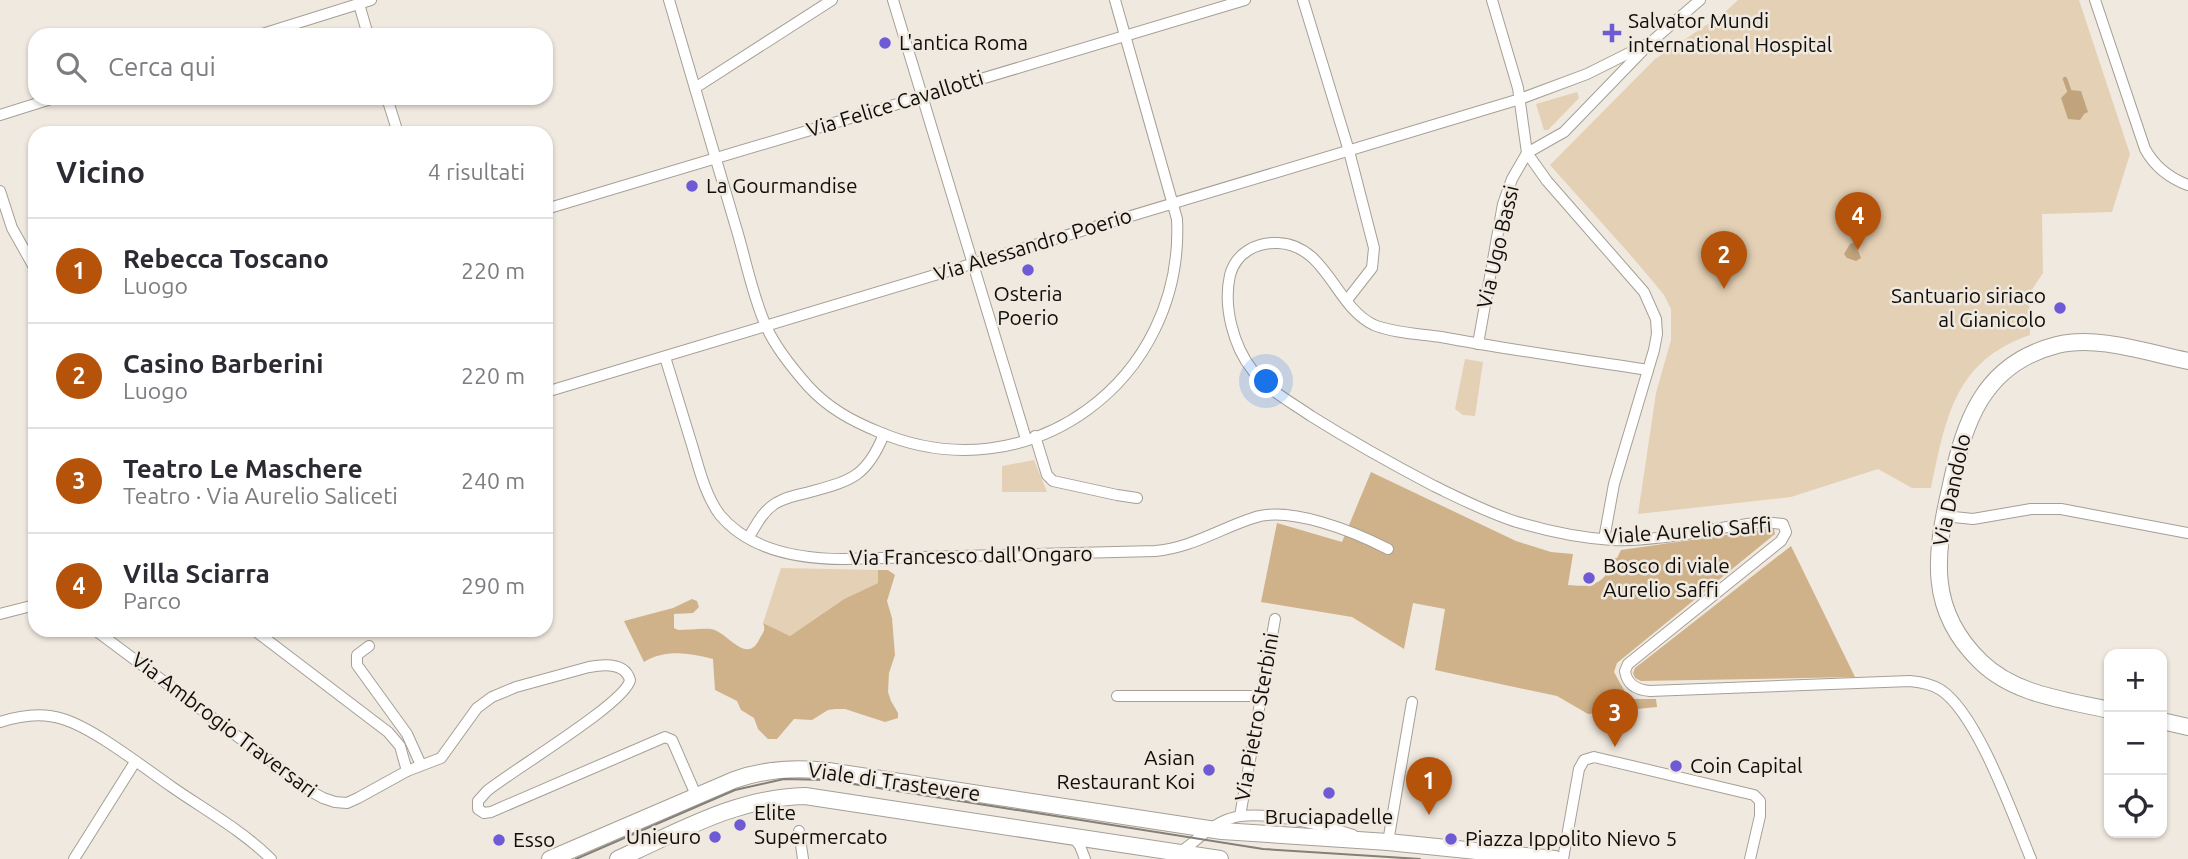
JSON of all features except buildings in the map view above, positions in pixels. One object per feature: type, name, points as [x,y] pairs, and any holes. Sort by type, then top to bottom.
[{"type":"main road","name":"Via Dandolo","points":[[2104,709],[2018,686],[1998,675],[1975,656],[1947,612],[1938,581],[1937,560],[1960,446],[1970,416],[1987,389],[2019,362],[2051,347],[2087,342],[2108,344],[2188,361]]},
{"type":"main road","points":[[2167,722],[2188,727]]},
{"type":"main road","name":"Viale di Trastevere","points":[[550,859],[696,794],[747,775],[775,770],[813,769],[1212,829],[1380,841],[1555,859]]},
{"type":"main road","name":"Viale di Trastevere","points":[[620,859],[728,810],[754,801],[782,796],[824,797],[1073,836],[1175,856],[1207,858]]},
{"type":"street","points":[[281,28],[371,0]]},
{"type":"street","points":[[669,0],[766,327],[795,370],[822,400],[849,419],[914,445],[950,451],[987,449],[1030,438],[1060,426],[1097,403],[1122,380],[1141,353],[1162,313],[1174,273],[1177,227],[1173,202],[1115,0]]},
{"type":"street","points":[[695,88],[832,0]]},
{"type":"street","points":[[893,0],[972,263],[1030,438],[1047,475],[1053,481],[1137,498]]},
{"type":"street","name":"Via Felice Cavallotti","points":[[553,207],[1245,0]]},
{"type":"street","points":[[1303,0],[1372,235],[1375,256],[1372,268],[1347,300]]},
{"type":"street","points":[[1492,0],[1515,75],[1527,153],[1546,181],[1647,298],[1654,314],[1657,334],[1618,470],[1604,539]]},
{"type":"street","points":[[1527,153],[1564,132],[1651,41],[1700,0]]},
{"type":"street","points":[[2095,0],[2145,149],[2153,162],[2164,172],[2188,185]]},
{"type":"street","points":[[359,4],[366,28]]},
{"type":"street","name":"Via Alessandro Poerio","points":[[553,390],[1520,99],[1587,74],[1651,41]]},
{"type":"street","points":[[0,115],[32,105]]},
{"type":"street","points":[[389,105],[395,126]]},
{"type":"street","name":"Via Ugo Bassi","points":[[1478,344],[1503,204],[1512,179],[1527,153]]},
{"type":"street","points":[[0,191],[12,228],[28,257]]},
{"type":"street","name":"Viale Aurelio Saffi","points":[[1648,370],[1375,325],[1347,300],[1314,259],[1296,247],[1283,243],[1263,244],[1249,249],[1237,260],[1229,279],[1230,314],[1238,345],[1254,372],[1276,393],[1395,465],[1487,511],[1532,526],[1604,539],[1643,538],[1769,522],[1785,526],[1786,532],[1781,541],[1632,660],[1625,667],[1628,681],[1637,689],[1650,691],[1910,681],[1933,685],[1952,699],[1969,723],[1986,755],[2031,859]]},
{"type":"street","name":"Via Francesco dall'Ongaro","points":[[665,357],[708,494],[725,520],[748,537],[783,554],[820,559],[1148,552],[1182,547],[1251,518],[1282,513],[1303,517],[1388,549]]},
{"type":"street","points":[[748,537],[765,513],[776,503],[839,485],[853,478],[868,463],[884,434]]},
{"type":"street","points":[[1944,516],[1980,518],[2031,509],[2061,509],[2188,533]]},
{"type":"street","points":[[0,614],[28,607]]},
{"type":"street","name":"Via Pietro Sterbini","points":[[1240,816],[1275,619]]},
{"type":"street","name":"Via Ambrogio Traversari","points":[[104,637],[323,799],[342,803],[443,756],[472,714],[492,697],[516,687],[589,667],[608,665],[620,668],[628,673],[630,682],[627,688],[604,709],[493,786],[478,801],[478,809],[484,813],[491,812],[665,737],[672,740],[696,794]]},
{"type":"street","points":[[263,637],[388,732],[400,746],[407,771]]},
{"type":"street","points":[[369,646],[357,655],[357,665],[407,734],[421,765]]},
{"type":"street","points":[[1117,696],[1260,696]]},
{"type":"street","points":[[1175,856],[1224,821],[1240,816],[1314,824],[1380,841],[1412,702]]},
{"type":"street","points":[[0,722],[25,716],[61,718],[80,727],[230,827],[271,859]]},
{"type":"street","points":[[1563,859],[1577,774],[1584,760],[1598,758],[1742,791],[1757,797],[1761,811],[1750,859]]},
{"type":"street","points":[[74,859],[135,762]]},
{"type":"street","points":[[799,831],[803,859]]},
{"type":"street","points":[[1073,836],[1085,859]]},
{"type":"shaded area","points":[[1738,0],[2079,0],[2130,154],[2112,212],[2042,214],[2043,273],[2029,294],[2030,335],[2005,346],[1969,376],[1949,416],[1931,488],[1912,488],[1878,469],[1791,497],[1638,514],[1656,393],[1671,340],[1671,309],[1664,295],[1634,259],[1550,165],[1655,59],[1723,14]]},
{"type":"shaded area","points":[[2069,90],[2081,91],[2088,112],[2080,120],[2068,119],[2061,98]]},
{"type":"shaded area","points":[[1577,92],[1579,98],[1548,130],[1544,130],[1536,104]]},
{"type":"shaded area","points":[[1855,242],[1861,258],[1856,261],[1844,254],[1850,244]]},
{"type":"shaded area","points":[[1465,359],[1483,362],[1475,416],[1463,415],[1455,409]]},
{"type":"shaded area","points":[[1034,460],[1047,492],[1002,492],[1002,466]]},
{"type":"shaded area","points":[[1371,472],[1516,541],[1551,552],[1573,554],[1568,585],[1597,583],[1605,576],[1606,558],[1617,558],[1621,550],[1768,529],[1774,529],[1775,534],[1617,663],[1614,672],[1629,699],[1656,699],[1657,707],[1588,714],[1557,696],[1435,670],[1445,609],[1413,603],[1404,649],[1352,617],[1261,602],[1277,523],[1342,542]]},
{"type":"shaded area","points":[[1791,546],[1855,677],[1641,681],[1635,678],[1635,668]]},
{"type":"shaded area","points":[[781,568],[878,570],[878,583],[844,599],[790,636],[763,623]]},
{"type":"shaded area","points":[[878,570],[888,570],[895,575],[887,601],[892,618],[895,655],[889,673],[888,692],[898,718],[885,722],[845,709],[828,710],[812,720],[794,719],[777,739],[768,739],[758,729],[754,718],[741,710],[737,701],[715,690],[713,659],[678,653],[661,655],[644,662],[624,621],[673,608],[692,599],[697,601],[699,607],[693,613],[674,614],[674,628],[711,629],[749,649],[755,646],[763,633],[763,623],[790,636],[844,599],[878,583]]},
{"type":"waterway","points":[[2065,79],[2069,90]]},
{"type":"tram line","points":[[576,859],[735,790],[784,779],[828,780],[1263,849],[1420,859]]},
{"type":"place","name":"Salvator Mundi international Hospital","points":[[1612,33]]},
{"type":"place","name":"L'antica Roma","points":[[885,43]]},
{"type":"place","name":"La Gourmandise","points":[[692,186]]},
{"type":"place","name":"Villa Sciarra","points":[[1858,250]]},
{"type":"place","name":"Osteria Poerio","points":[[1028,270]]},
{"type":"place","name":"Casino Barberini","points":[[1724,289]]},
{"type":"place","name":"Santuario siriaco al Gianicolo","points":[[2060,308]]},
{"type":"place","name":"Bosco di viale Aurelio Saffi","points":[[1589,578]]},
{"type":"place","name":"Teatro Le Maschere","points":[[1615,747]]},
{"type":"place","name":"Coin Capital","points":[[1676,766]]},
{"type":"place","name":"Asian Restaurant Koi","points":[[1209,770]]},
{"type":"place","name":"Bruciapadelle","points":[[1329,793]]},
{"type":"place","name":"Rebecca Toscano","points":[[1429,815]]},
{"type":"place","name":"Elite Supermercato","points":[[740,825]]},
{"type":"place","name":"Unieuro","points":[[715,837]]},
{"type":"place","name":"Piazza Ippolito Nievo 5","points":[[1451,839]]},
{"type":"place","name":"Esso","points":[[499,840]]}]
